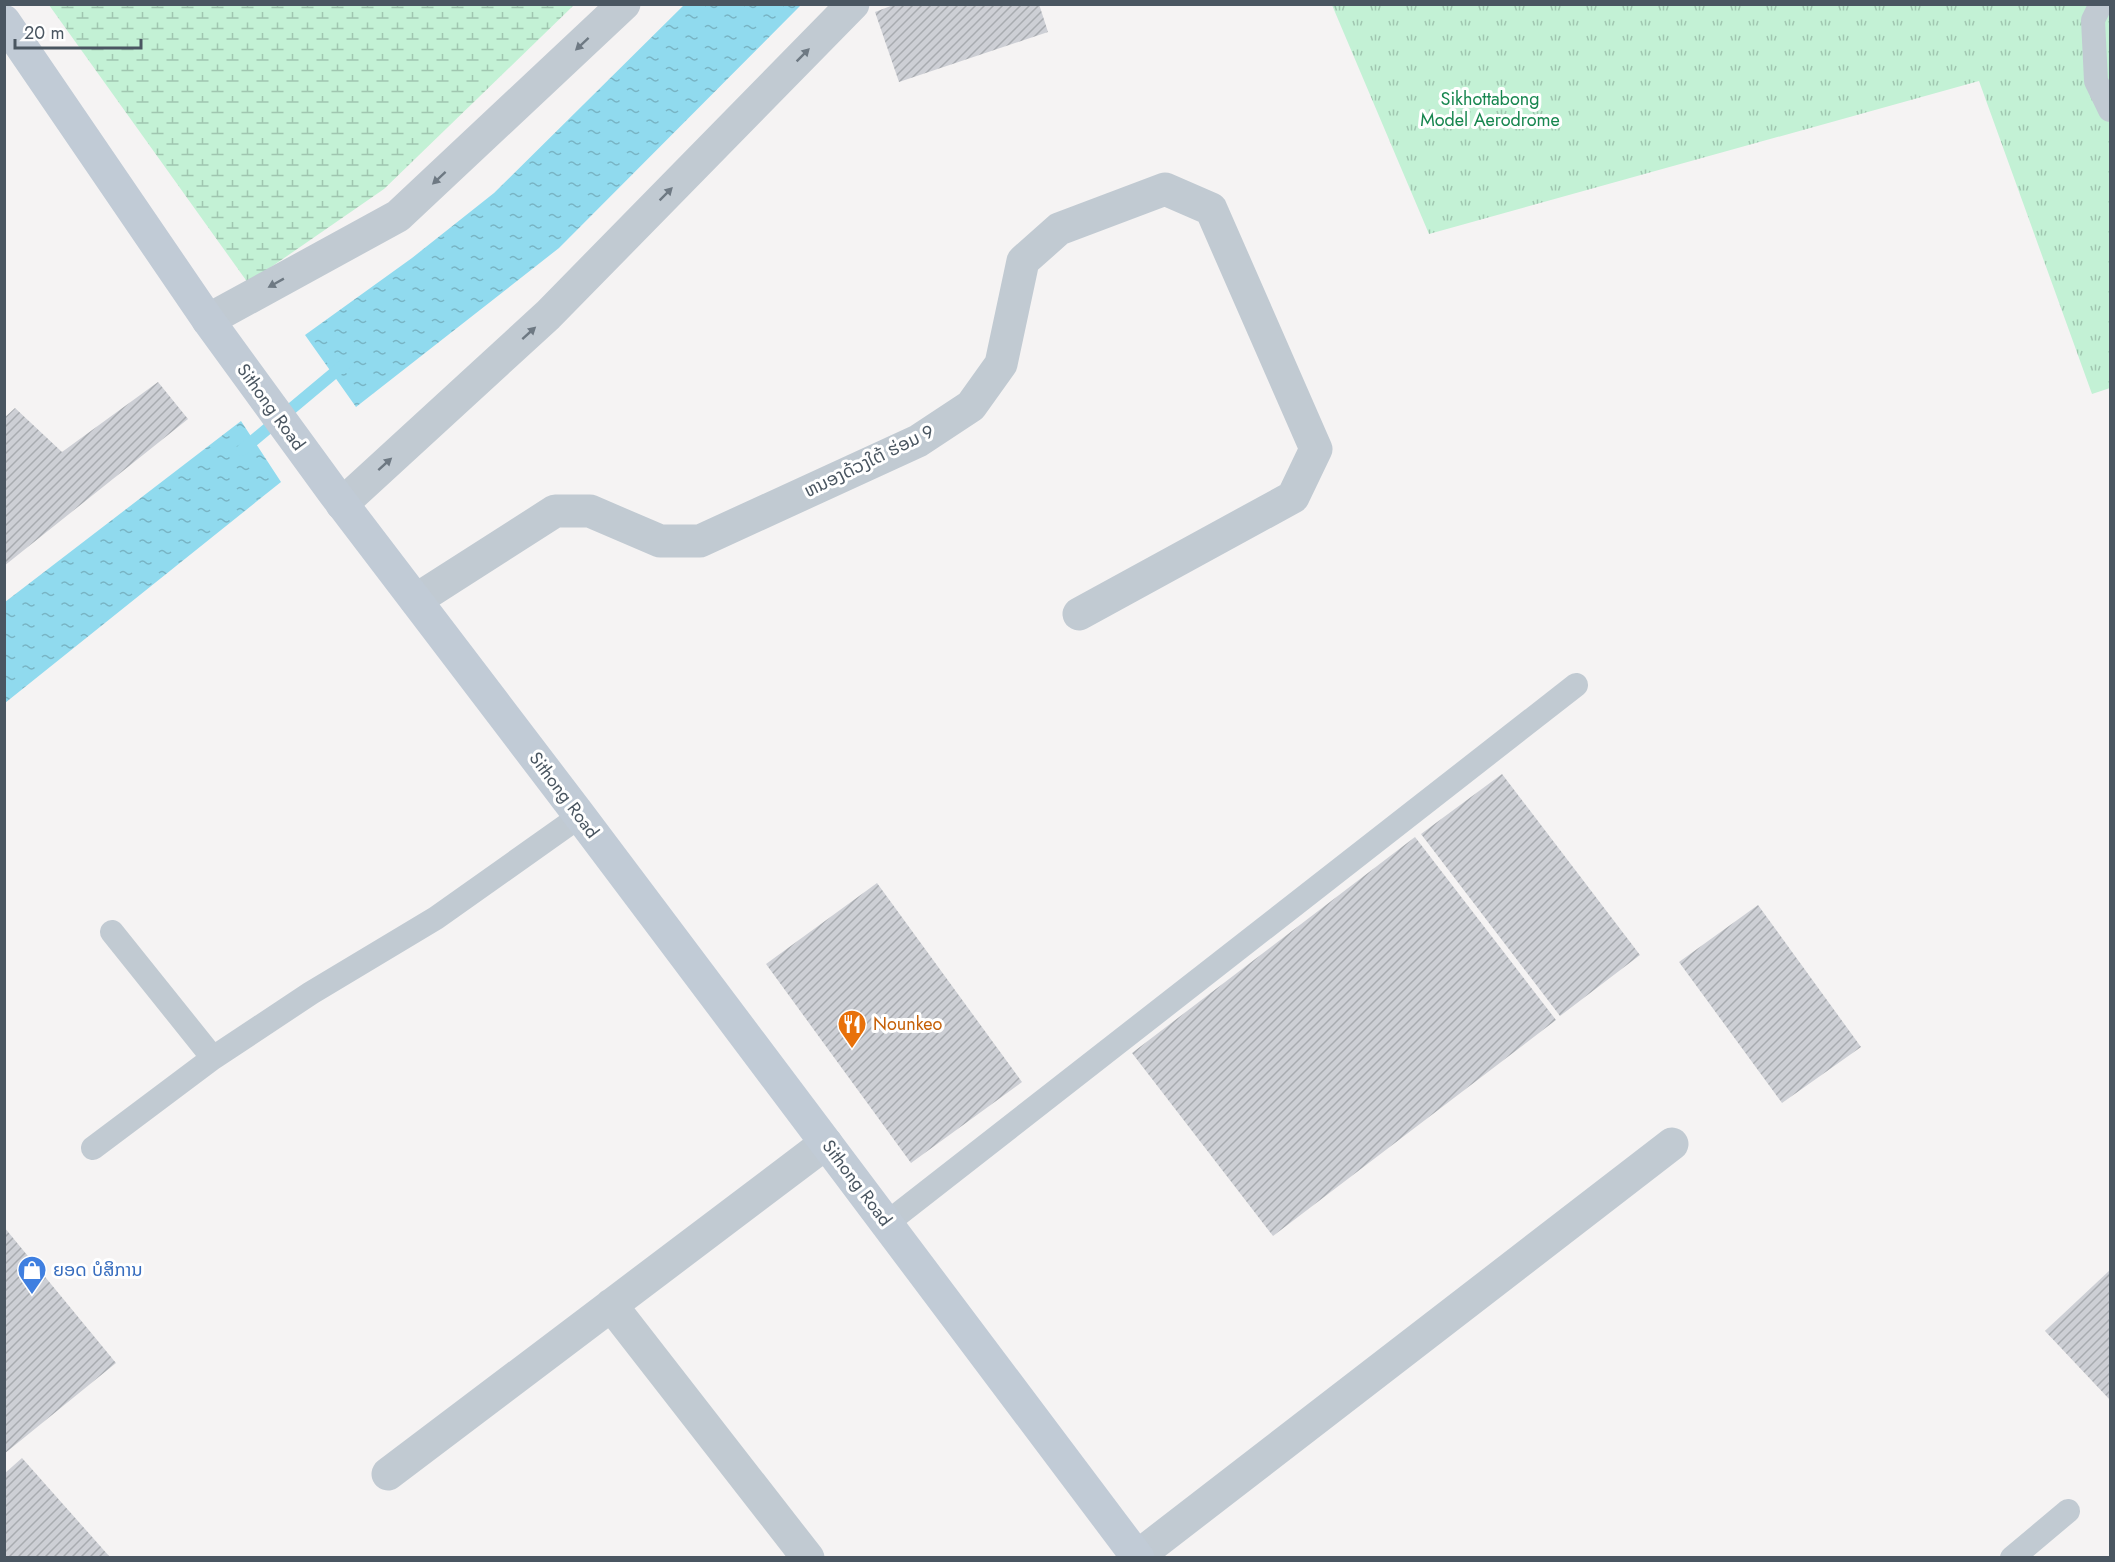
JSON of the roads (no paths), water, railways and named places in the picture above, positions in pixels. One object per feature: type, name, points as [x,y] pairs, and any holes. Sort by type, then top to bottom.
[{"type":"main road","name":"Sithong Road","points":[[4,21],[208,320],[338,499],[580,816],[1138,1557]]},
{"type":"street","points":[[208,320],[398,216],[624,4]]},
{"type":"street","points":[[338,499],[548,315],[853,4]]},
{"type":"street","name":"ຫນອງດ້ວງໃຕ້ ຮ່ອມ 9","points":[[416,600],[555,511],[590,511],[660,541],[700,541],[918,441],[971,406],[1001,364],[1023,261],[1059,229],[1164,189],[1211,209],[1316,449],[1293,497],[1079,614]]},
{"type":"street","points":[[388,1474],[826,1143]]},
{"type":"street","points":[[1138,1557],[1672,1144]]},
{"type":"street","points":[[611,1305],[808,1557]]},
{"type":"lane","points":[[2101,4],[2092,20],[2096,81],[2110,110]]},
{"type":"lane","points":[[887,1223],[1576,685]]},
{"type":"lane","points":[[93,1148],[213,1058],[311,993],[436,918],[580,816]]},
{"type":"lane","points":[[112,932],[213,1058]]},
{"type":"lane","points":[[2012,1557],[2068,1511]]},
{"type":"water","points":[[684,5],[801,5],[559,248],[356,407],[305,335],[412,258],[494,193]]},
{"type":"water","points":[[241,421],[281,482],[5,703],[5,602]]},
{"type":"waterway","points":[[242,450],[346,363]]},
{"type":"place","name":"Nounkeo","points":[[852,1050]]},
{"type":"place","name":"ຍອດ ບໍສິການ","points":[[32,1296]]},
{"type":"park label","name":"Sikhottabong Model Aerodrome","points":[[1490,109]]}]
